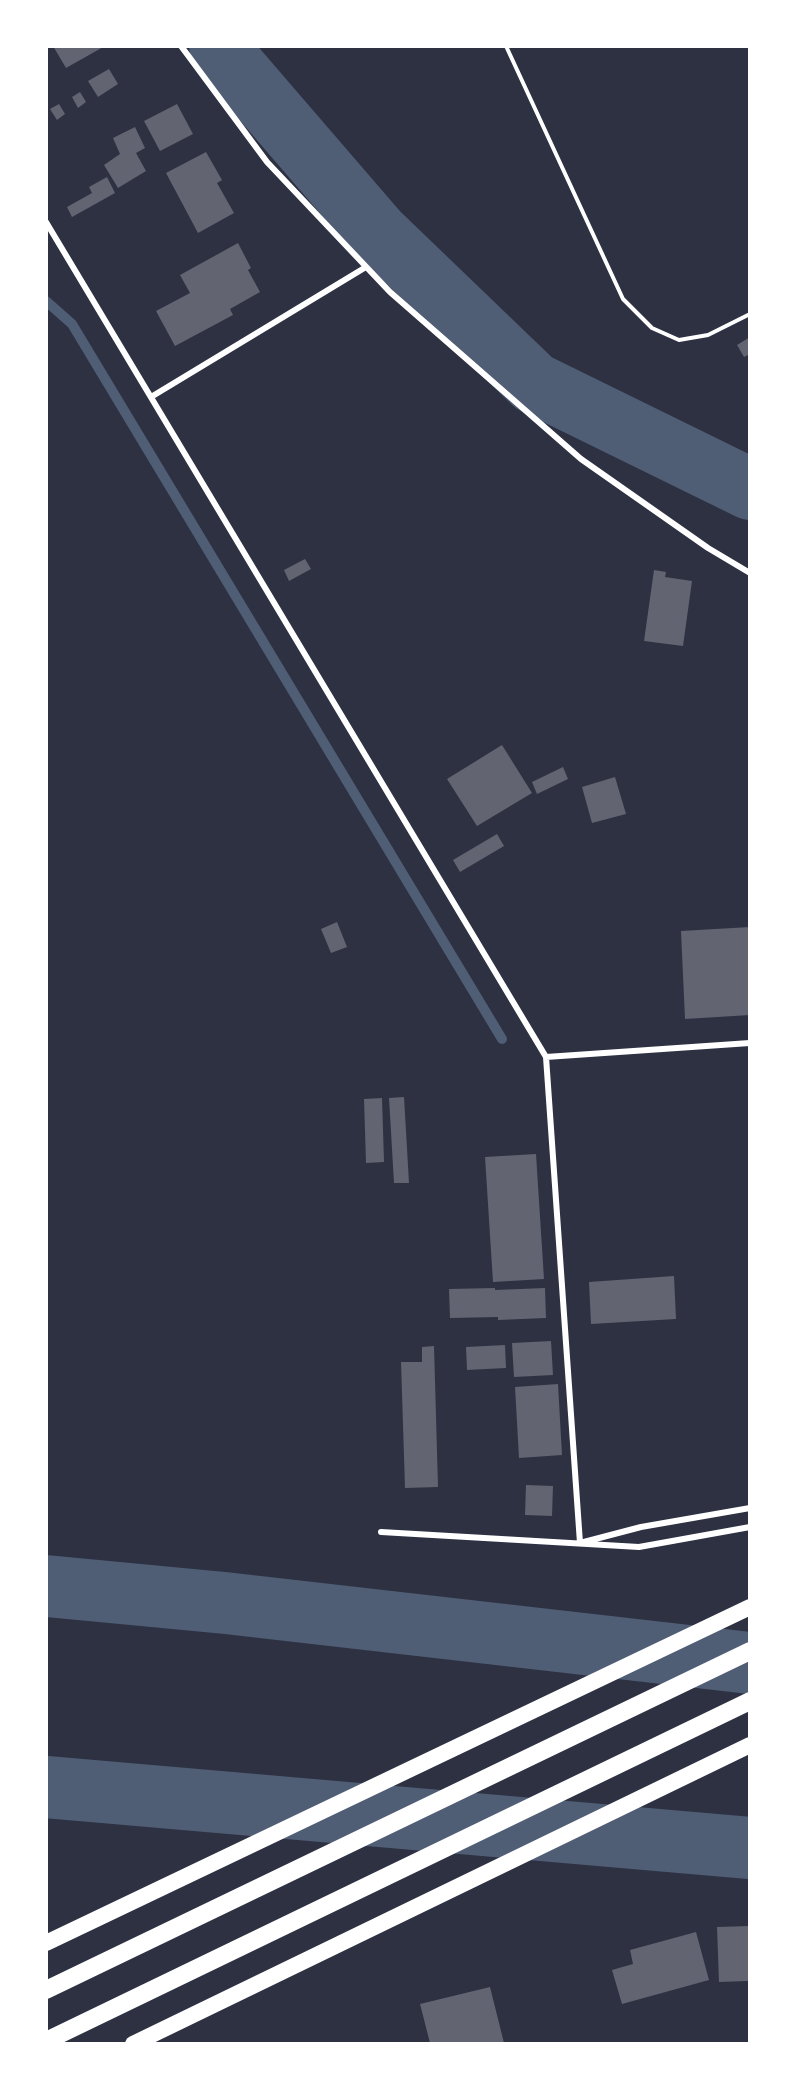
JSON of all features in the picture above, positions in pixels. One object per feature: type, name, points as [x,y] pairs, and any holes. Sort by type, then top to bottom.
[{"type":"highway","points":[[46,1943],[750,1607]]},
{"type":"highway","points":[[46,1990],[750,1651]]},
{"type":"highway","points":[[46,2041],[750,1701]]},
{"type":"highway","points":[[133,2043],[750,1745]]},
{"type":"street","points":[[181,46],[267,162],[390,292],[581,459],[708,548],[750,573]]},
{"type":"street","points":[[46,222],[546,1057],[580,1543]]},
{"type":"street","points":[[151,397],[366,267]]},
{"type":"street","points":[[546,1057],[750,1043]]},
{"type":"street","points":[[580,1543],[641,1527],[750,1508]]},
{"type":"street","points":[[381,1532],[639,1547],[750,1527]]},
{"type":"path","points":[[506,46],[623,299],[652,328],[679,340],[708,335],[750,314]]},
{"type":"building","points":[[53,46],[105,46],[66,68]]},
{"type":"building","points":[[109,69],[118,84],[98,97],[88,81]]},
{"type":"building","points":[[80,92],[86,102],[78,108],[72,97]]},
{"type":"building","points":[[59,104],[65,114],[57,120],[50,109]]},
{"type":"building","points":[[177,104],[193,134],[160,151],[144,121]]},
{"type":"building","points":[[135,127],[145,148],[136,153],[146,171],[118,188],[104,165],[120,154],[113,138]]},
{"type":"building","points":[[206,152],[222,180],[217,183],[234,213],[198,233],[166,173]]},
{"type":"building","points":[[107,177],[115,193],[72,217],[67,207],[92,193],[89,187]]},
{"type":"building","points":[[238,243],[251,268],[248,270],[260,292],[230,309],[233,315],[175,346],[156,311],[190,293],[180,275]]},
{"type":"building","points":[[750,337],[750,354],[744,357],[737,345]]},
{"type":"building","points":[[305,559],[311,569],[289,581],[284,570]]},
{"type":"building","points":[[654,570],[666,572],[665,577],[692,581],[683,646],[644,641]]},
{"type":"building","points":[[502,745],[532,793],[477,826],[447,779]]},
{"type":"building","points":[[563,767],[568,779],[537,794],[532,782]]},
{"type":"building","points":[[615,777],[626,814],[592,823],[582,787]]},
{"type":"building","points":[[497,834],[504,846],[460,872],[453,860]]},
{"type":"building","points":[[337,922],[347,947],[331,953],[321,929]]},
{"type":"building","points":[[750,927],[750,1015],[685,1019],[681,931]]},
{"type":"building","points":[[404,1097],[409,1183],[394,1183],[389,1098]]},
{"type":"building","points":[[382,1098],[384,1162],[366,1163],[364,1099]]},
{"type":"building","points":[[536,1154],[544,1279],[493,1282],[485,1157]]},
{"type":"building","points":[[674,1276],[676,1319],[591,1324],[589,1282]]},
{"type":"building","points":[[495,1288],[495,1290],[545,1288],[546,1318],[498,1320],[498,1317],[450,1318],[449,1289]]},
{"type":"building","points":[[551,1341],[553,1375],[514,1377],[512,1343]]},
{"type":"building","points":[[505,1345],[506,1368],[467,1370],[466,1347]]},
{"type":"building","points":[[434,1346],[438,1487],[405,1488],[401,1362],[422,1362],[422,1347]]},
{"type":"building","points":[[558,1384],[562,1455],[519,1458],[515,1387]]},
{"type":"building","points":[[526,1485],[553,1486],[552,1516],[525,1515]]},
{"type":"building","points":[[749,1926],[748,1981],[719,1982],[717,1927]]},
{"type":"building","points":[[696,1932],[709,1980],[622,2004],[612,1970],[633,1964],[630,1950]]},
{"type":"building","points":[[490,1987],[504,2043],[430,2043],[420,2004]]},
{"type":"waterway","points":[[220,46],[227,58],[377,232],[534,383],[750,489]]},
{"type":"waterway","points":[[46,301],[72,324],[502,1039]]},
{"type":"waterway","points":[[46,1586],[225,1603],[750,1663]]},
{"type":"waterway","points":[[46,1787],[750,1848]]}]
